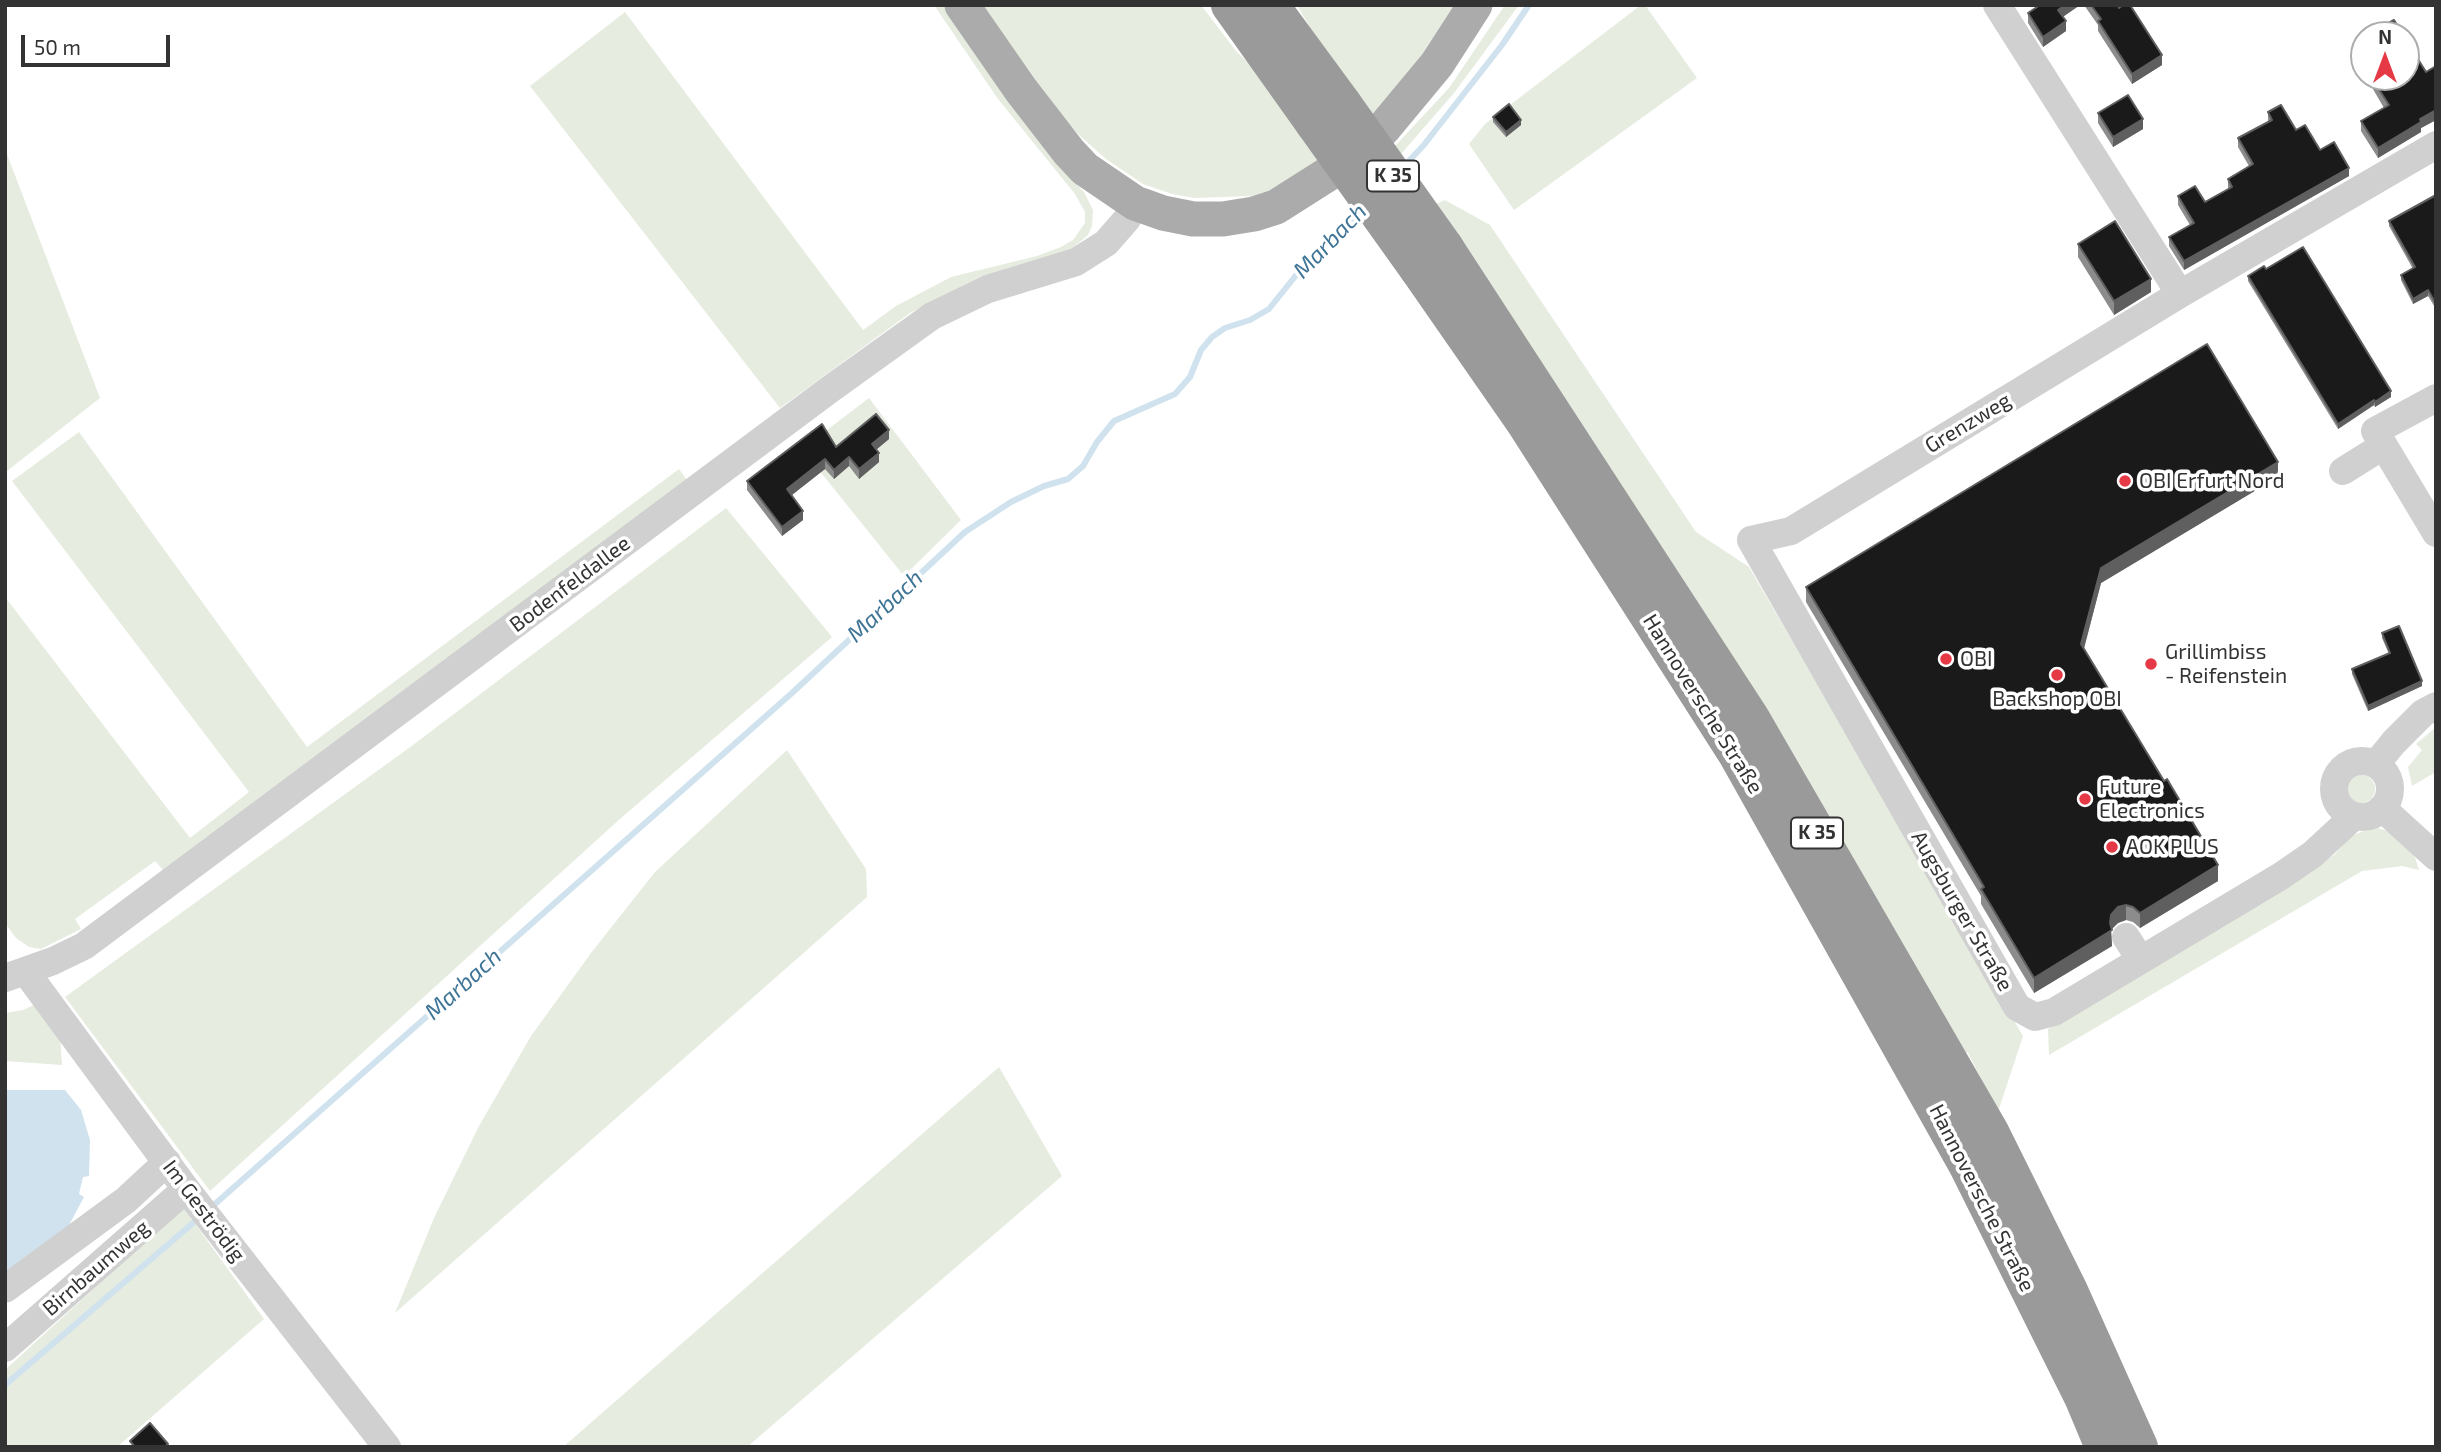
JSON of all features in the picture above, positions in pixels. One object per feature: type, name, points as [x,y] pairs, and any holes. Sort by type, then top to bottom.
[{"type":"highway","name":"Hannoversche Straße","points":[[1230,5],[1328,113],[1750,717],[1990,1132],[2069,1291],[2138,1447]]},
{"type":"highway","name":"Hannoversche Straße","points":[[1270,5],[1328,113]]},
{"type":"highway","name":"Hannoversche Straße","points":[[1432,259],[1526,425],[1737,754],[1968,1166],[2083,1397],[2104,1447]]},
{"type":"main road","points":[[961,5],[1069,152],[1085,169],[1135,203],[1163,213],[1193,219],[1254,215],[1276,207],[1328,174]]},
{"type":"main road","points":[[1383,129],[1437,64],[1473,7]]},
{"type":"street","points":[[1997,5],[2180,294]]},
{"type":"street","name":"Grenzweg","points":[[1751,540],[1791,531],[2180,294],[2436,145]]},
{"type":"street","name":"Bodenfeldallee","points":[[16,975],[84,946],[932,316],[988,289],[1076,262],[1106,243],[1126,219],[1135,203]]},
{"type":"street","points":[[2436,398],[2375,431],[2436,533]]},
{"type":"street","points":[[2343,471],[2383,446]]},
{"type":"street","name":"Augsburger Straße","points":[[1751,540],[2017,1007],[2035,1017],[2054,1012],[2133,948],[2281,876],[2314,855],[2354,816],[2369,816],[2382,808]]},
{"type":"street","points":[[2376,764],[2393,742],[2423,713],[2436,706]]},
{"type":"street","points":[[2354,816],[2339,806],[2333,789],[2334,780],[2345,766],[2353,762],[2361,760],[2376,764],[2388,777],[2390,785],[2390,793],[2382,808],[2436,857]]},
{"type":"street","name":"Im Geströdig","points":[[16,975],[167,1163],[387,1447]]},
{"type":"street","points":[[5,1289],[126,1200],[167,1163]]},
{"type":"street","name":"Birnbaumweg","points":[[5,1348],[186,1189]]},
{"type":"shaded area","points":[[934,5],[946,5],[1051,157],[1084,192],[1093,210],[1092,226],[1088,235],[1068,252],[946,294],[910,313],[780,408],[530,86],[625,12],[863,330],[896,306],[951,277],[1037,256],[1061,247],[1073,240],[1085,223],[1085,212],[1075,194],[998,99]]},
{"type":"shaded area","points":[[976,5],[1201,5],[1236,51],[1271,85],[1322,165],[1268,192],[1251,196],[1195,198],[1172,194],[1143,184],[1106,159],[1079,135],[1053,106]]},
{"type":"shaded area","points":[[1297,5],[1462,5],[1375,119],[1338,76]]},
{"type":"shaded area","points":[[1505,5],[1519,5],[1454,93],[1401,154],[1395,146],[1449,88]]},
{"type":"shaded area","points":[[1641,5],[1645,5],[1697,78],[1514,210],[1469,144],[1485,124]]},
{"type":"shaded area","points":[[5,149],[100,398],[7,471],[5,466]]},
{"type":"shaded area","points":[[1445,200],[1490,225],[1696,532],[1749,567],[2023,1036],[1998,1112],[1968,1053],[1954,1046],[1436,204]]},
{"type":"shaded area","points":[[869,398],[961,520],[904,576],[802,449]]},
{"type":"shaded area","points":[[79,432],[307,747],[679,469],[687,480],[163,870],[155,861],[75,919],[81,929],[41,949],[29,947],[16,938],[5,923],[5,597],[190,838],[249,792],[12,481]]},
{"type":"shaded area","points":[[726,508],[832,637],[621,818],[210,1191],[65,997],[413,745]]},
{"type":"shaded area","points":[[2436,727],[2436,772],[2412,786],[2408,767],[2422,750],[2416,744]]},
{"type":"shaded area","points":[[787,750],[866,869],[867,897],[395,1313],[434,1218],[479,1126],[531,1036],[591,953],[655,872]]},
{"type":"shaded area","points":[[2361,775],[2371,779],[2375,789],[2371,799],[2361,803],[2351,799],[2347,789],[2351,779]]},
{"type":"shaded area","points":[[2374,827],[2395,833],[2412,848],[2419,870],[2402,866],[2362,871],[2049,1055],[2048,1029],[2304,877],[2335,854],[2351,836]]},
{"type":"shaded area","points":[[38,1003],[60,1033],[62,1065],[5,1061],[5,1013],[23,1010]]},
{"type":"shaded area","points":[[999,1067],[1062,1176],[747,1447],[563,1447]]},
{"type":"shaded area","points":[[183,1207],[264,1319],[117,1447],[5,1447],[5,1370]]},
{"type":"water","points":[[5,1090],[65,1090],[81,1110],[90,1140],[89,1176],[83,1177],[79,1194],[84,1197],[67,1229],[5,1274]]},
{"type":"building","points":[[2040,5],[2065,5],[2058,10],[2066,21],[2043,37],[2028,13]]},
{"type":"building","points":[[2091,5],[2118,5],[2119,8],[2130,5],[2162,55],[2132,74],[2098,21],[2101,19]]},
{"type":"building","points":[[2420,62],[2426,72],[2436,66],[2436,110],[2378,148],[2361,121],[2389,105],[2380,91],[2420,91]]},
{"type":"building","points":[[2128,95],[2143,119],[2113,137],[2098,113]]},
{"type":"building","points":[[1509,104],[1521,120],[1506,132],[1493,117]]},
{"type":"building","points":[[2281,105],[2296,130],[2305,125],[2320,150],[2334,142],[2349,168],[2184,261],[2169,237],[2194,223],[2178,196],[2195,186],[2205,202],[2232,187],[2228,179],[2253,164],[2238,138],[2272,120],[2268,112]]},
{"type":"building","points":[[2436,195],[2436,304],[2428,290],[2413,299],[2401,275],[2415,267],[2389,221]]},
{"type":"building","points":[[2115,221],[2151,279],[2114,301],[2078,244]]},
{"type":"building","points":[[2303,247],[2391,391],[2338,424],[2248,276],[2264,266],[2266,269]]},
{"type":"building","points":[[2207,344],[2278,462],[2101,568],[2081,644],[2218,865],[2140,913],[2126,905],[2118,907],[2111,915],[2112,930],[2034,978],[1981,889],[1984,887],[1806,587]]},
{"type":"building","points":[[876,414],[889,430],[872,444],[879,453],[859,469],[849,457],[834,470],[825,459],[787,489],[803,511],[782,527],[747,481],[822,424],[836,447]]},
{"type":"building","points":[[2399,626],[2422,681],[2368,706],[2352,669],[2390,653],[2382,633]]},
{"type":"building","points":[[150,1423],[168,1444],[164,1447],[135,1447],[130,1441]]},
{"type":"waterway","name":"Marbach","points":[[1402,168],[1423,146],[1502,45],[1529,5]]},
{"type":"waterway","name":"Marbach","points":[[215,1204],[792,693],[965,532],[1011,502],[1044,486],[1068,479],[1083,466],[1114,421],[1175,394],[1190,377],[1201,350],[1212,337],[1225,328],[1250,320],[1269,309],[1301,269],[1360,211]]},
{"type":"waterway","name":"Marbach","points":[[5,1385],[193,1223]]},
{"type":"place","name":"OBI Erfurt Nord","points":[[2125,481]]},
{"type":"place","name":"OBI","points":[[1946,659]]},
{"type":"place","name":"Grillimbiss - Reifenstein","points":[[2151,664]]},
{"type":"place","name":"Backshop OBI","points":[[2057,675]]},
{"type":"place","name":"Future Electronics","points":[[2085,799]]},
{"type":"place","name":"AOK PLUS","points":[[2112,847]]}]
